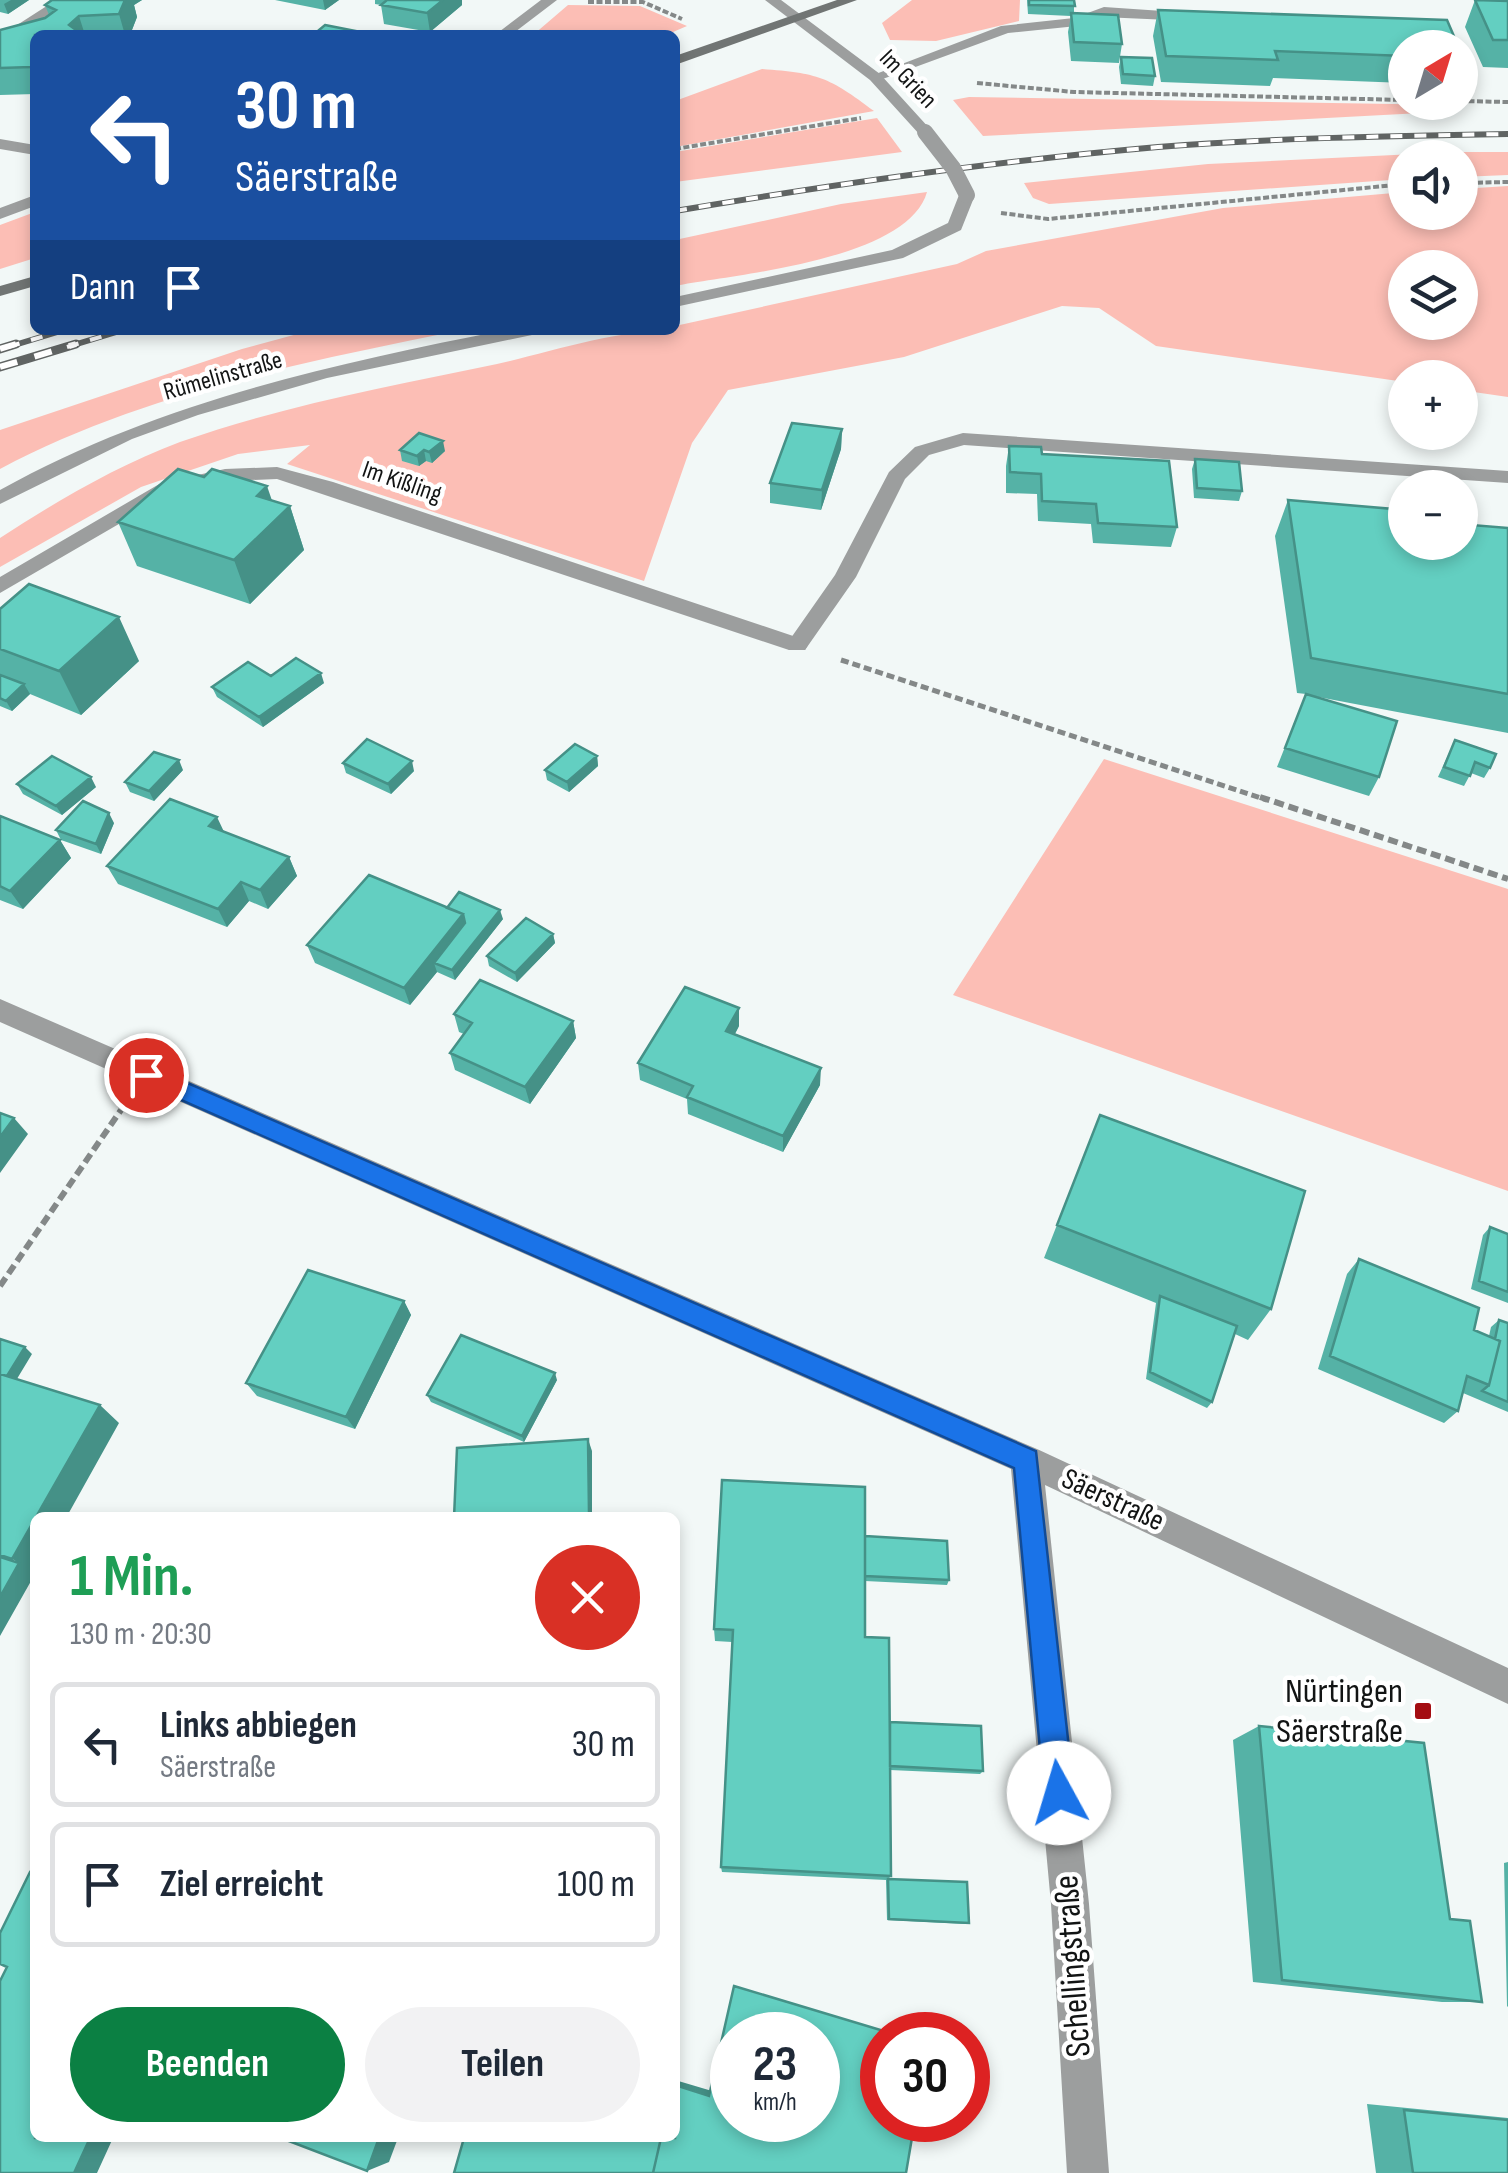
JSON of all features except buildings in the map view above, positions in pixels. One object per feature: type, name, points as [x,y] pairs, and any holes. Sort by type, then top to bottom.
[{"type":"main road","points":[[680,58],[850,0]]},
{"type":"main road","points":[[0,291],[30,282]]},
{"type":"street","points":[[0,42],[65,0]]},
{"type":"street","name":"Im Grien","points":[[772,0],[875,76],[953,168],[966,202]]},
{"type":"street","points":[[509,30],[549,1]]},
{"type":"street","points":[[875,76],[1006,29],[1077,22],[1103,7],[1200,18]]},
{"type":"street","points":[[0,144],[30,149]]},
{"type":"street","points":[[0,214],[30,202]]},
{"type":"street","points":[[680,301],[896,254],[956,226],[966,202]]},
{"type":"street","name":"Rümelinstraße","points":[[0,498],[74,456],[171,415],[380,361],[507,335]]},
{"type":"street","points":[[797,645],[845,577],[896,476],[922,451],[964,439],[1508,476]]},
{"type":"street","name":"Im Kißling","points":[[0,586],[168,487],[225,474],[277,473],[326,486],[797,645]]},
{"type":"street","name":"Säerstraße","points":[[0,1010],[1026,1460],[1508,1686]]},
{"type":"street","name":"Schellingstraße","points":[[1026,1460],[1070,1904],[1088,2173]]},
{"type":"path","points":[[549,1],[643,2],[697,26]]},
{"type":"path","points":[[976,83],[1074,92],[1388,100]]},
{"type":"path","points":[[1478,101],[1508,102]]},
{"type":"path","points":[[680,149],[864,117]]},
{"type":"path","points":[[1478,183],[1508,182]]},
{"type":"path","points":[[966,202],[1048,219],[1388,186]]},
{"type":"path","points":[[797,645],[1508,879]]},
{"type":"path","points":[[0,1286],[146,1075]]},
{"type":"shaded area","points":[[912,0],[1020,0],[1019,21],[936,41],[890,40],[882,23]]},
{"type":"shaded area","points":[[568,5],[640,6],[687,26],[678,30],[539,30]]},
{"type":"shaded area","points":[[762,69],[822,79],[874,111],[680,146],[680,99]]},
{"type":"shaded area","points":[[969,97],[1388,104],[1388,115],[983,136],[953,100]]},
{"type":"shaded area","points":[[877,118],[902,152],[680,181],[680,151]]},
{"type":"shaded area","points":[[1478,152],[1508,152],[1508,175],[1478,176]]},
{"type":"shaded area","points":[[1388,155],[1388,180],[1049,204],[1033,198],[1024,183],[1208,164]]},
{"type":"shaded area","points":[[1508,186],[1508,397],[1478,393],[1478,360],[1388,360],[1388,380],[1156,346],[1099,308],[1062,306],[904,357],[728,390],[692,443],[644,581],[287,464],[310,445],[238,454],[141,487],[0,567],[0,538],[133,462],[219,429],[297,407],[608,337],[680,335],[680,325],[957,264],[986,251],[1223,208],[1388,193],[1388,230],[1478,230],[1478,188]]},
{"type":"shaded area","points":[[927,192],[913,215],[888,234],[855,248],[777,269],[680,285],[680,239],[841,204]]},
{"type":"shaded area","points":[[30,214],[30,260],[0,269],[0,225]]},
{"type":"shaded area","points":[[294,335],[438,335],[285,368],[168,400],[54,443],[0,469],[0,430]]},
{"type":"shaded area","points":[[1104,759],[1508,889],[1508,1191],[953,995]]},
{"type":"railway","points":[[680,210],[916,174],[1158,147],[1289,139],[1508,134]]},
{"type":"railway","points":[[8,347],[48,335]]},
{"type":"railway","points":[[67,347],[107,335]]},
{"type":"railway","points":[[0,349],[16,344]]},
{"type":"railway","points":[[0,367],[76,344]]},
{"type":"place","name":"Nürtingen Säerstraße","points":[[1423,1711]]},
{"type":"route","points":[[146,1075],[1026,1460],[1059,1793]]}]
